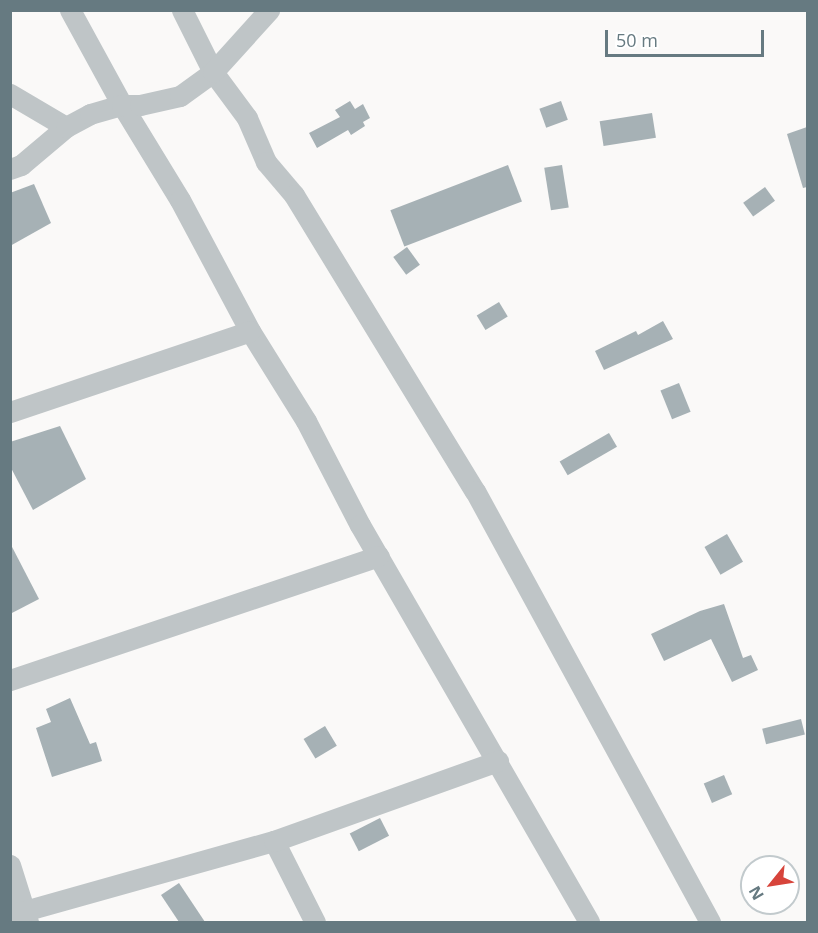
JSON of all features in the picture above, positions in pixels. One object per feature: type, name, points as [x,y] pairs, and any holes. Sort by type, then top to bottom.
[{"type":"street","points":[[70,10],[122,105],[180,200],[250,331],[306,421],[379,556],[590,922]]},
{"type":"street","points":[[182,10],[213,72],[247,118],[266,162],[294,195],[476,491],[710,922]]},
{"type":"street","points":[[10,169],[21,165],[66,127],[90,114],[122,105],[141,105],[180,96],[213,72],[269,10]]},
{"type":"street","points":[[10,94],[66,127]]},
{"type":"street","points":[[10,412],[250,331]]},
{"type":"street","points":[[10,680],[379,556]]},
{"type":"street","points":[[10,865],[21,916],[274,841],[498,761]]},
{"type":"street","points":[[274,841],[315,922]]},
{"type":"building","points":[[350,101],[355,109],[363,104],[370,118],[363,122],[365,126],[351,135],[348,130],[317,148],[309,133],[340,117],[335,110]]},
{"type":"building","points":[[561,101],[568,120],[546,128],[539,109]]},
{"type":"building","points":[[652,113],[656,138],[604,146],[600,121]]},
{"type":"building","points":[[807,127],[807,187],[803,188],[787,134]]},
{"type":"building","points":[[508,165],[522,201],[404,247],[390,210]]},
{"type":"building","points":[[562,165],[569,207],[551,210],[544,168]]},
{"type":"building","points":[[34,184],[51,223],[10,246],[10,193]]},
{"type":"building","points":[[765,187],[775,201],[753,217],[743,203]]},
{"type":"building","points":[[407,247],[420,265],[406,275],[393,257]]},
{"type":"building","points":[[499,302],[508,317],[485,330],[477,315]]},
{"type":"building","points":[[663,321],[673,339],[604,370],[595,351],[636,331],[638,335]]},
{"type":"building","points":[[679,383],[691,412],[672,419],[660,390]]},
{"type":"building","points":[[60,426],[86,479],[33,510],[10,466],[10,442]]},
{"type":"building","points":[[609,433],[617,447],[568,475],[560,461]]},
{"type":"building","points":[[727,534],[743,562],[720,575],[704,547]]},
{"type":"building","points":[[10,543],[39,599],[10,614]]},
{"type":"building","points":[[724,604],[743,658],[751,655],[758,670],[732,682],[711,639],[664,661],[651,634],[700,611]]},
{"type":"building","points":[[70,698],[90,744],[96,742],[102,761],[52,777],[36,728],[51,722],[46,709]]},
{"type":"building","points":[[801,719],[805,735],[766,744],[762,729]]},
{"type":"building","points":[[325,726],[337,746],[315,759],[304,739]]},
{"type":"building","points":[[724,775],[732,794],[712,803],[704,784]]},
{"type":"building","points":[[380,818],[389,836],[359,851],[350,833]]},
{"type":"building","points":[[179,883],[205,922],[179,922],[161,895]]}]
